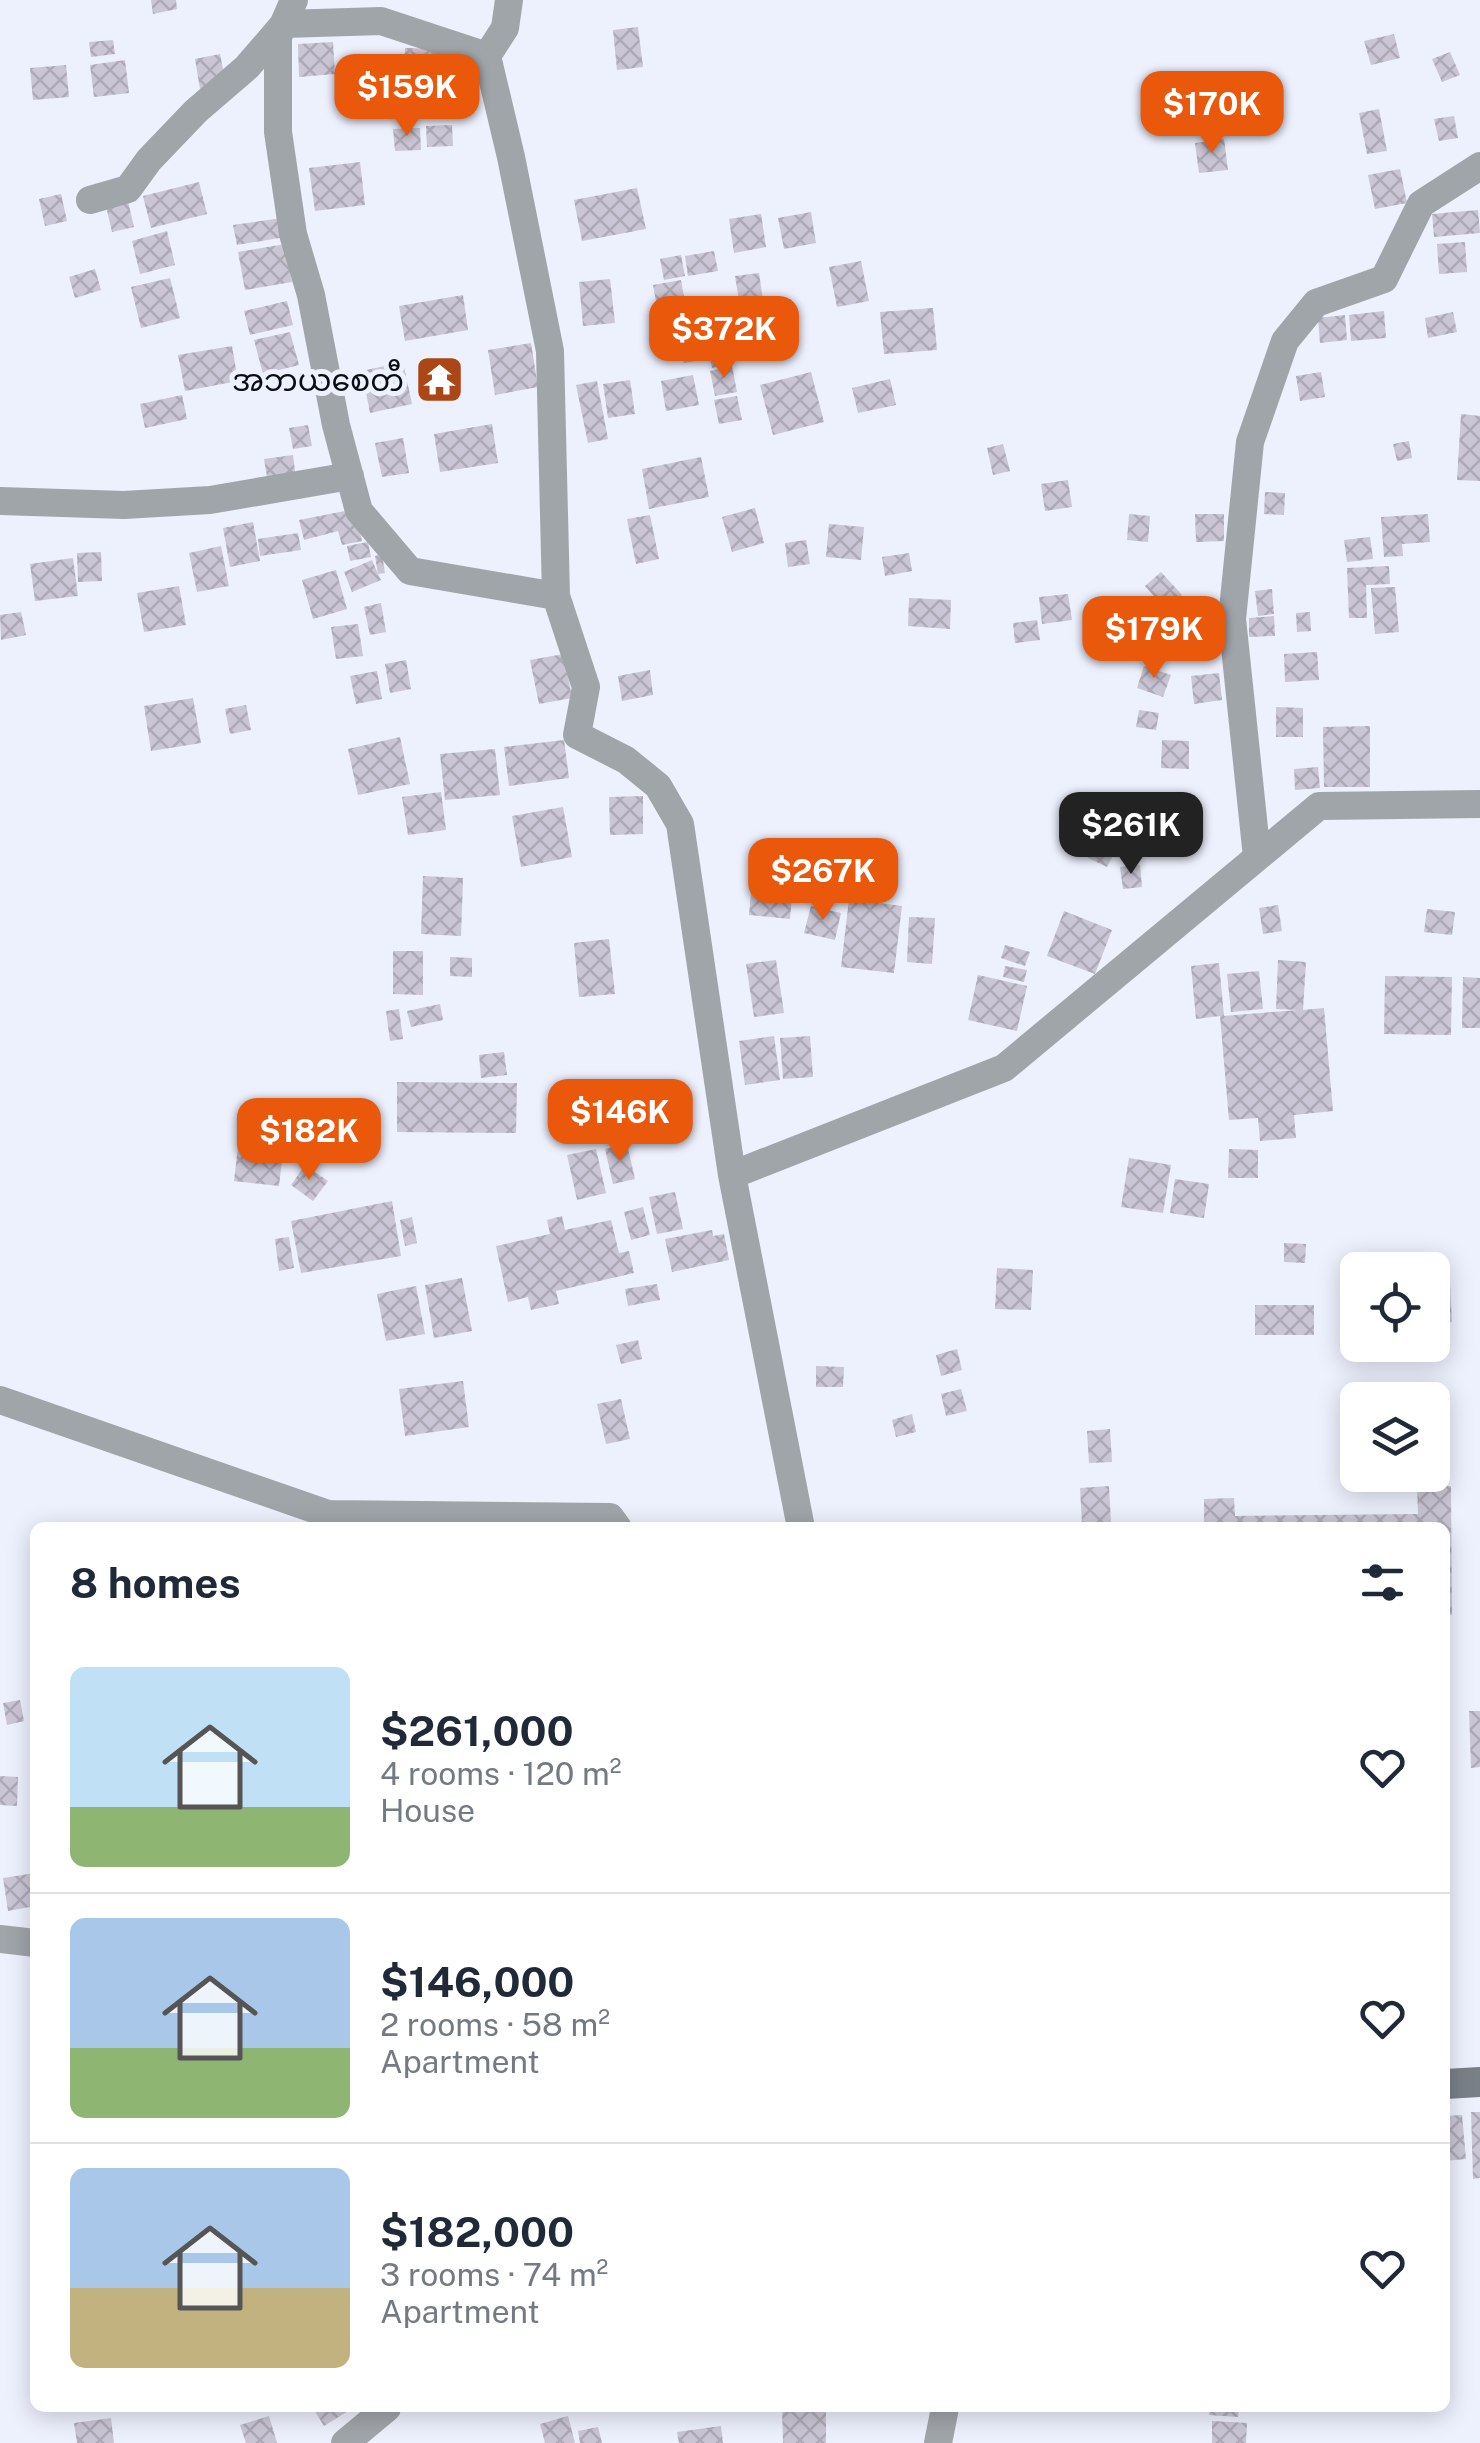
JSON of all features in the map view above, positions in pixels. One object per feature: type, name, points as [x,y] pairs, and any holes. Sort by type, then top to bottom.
[{"type":"street","points":[[509,0],[504,28],[487,56],[512,158],[550,350],[556,596],[586,686],[577,736],[626,760],[658,786],[680,824],[732,1176],[799,1522]]},
{"type":"street","points":[[288,12],[381,22],[487,56]]},
{"type":"street","points":[[90,200],[128,189],[149,160],[196,111],[247,67],[288,12]]},
{"type":"street","points":[[288,12],[278,37],[278,132],[293,234],[311,294],[336,424],[358,510],[410,571],[556,596]]},
{"type":"street","points":[[1257,856],[1232,619],[1250,442],[1285,341],[1316,303],[1384,279],[1421,204],[1480,166]]},
{"type":"street","points":[[0,501],[124,505],[210,500],[350,476]]},
{"type":"street","points":[[732,1176],[1004,1068],[1319,806],[1480,804]]},
{"type":"street","points":[[0,1400],[328,1514],[610,1517],[614,1522]]},
{"type":"street","points":[[0,1940],[30,1942]]},
{"type":"street","points":[[1450,2084],[1480,2082]]},
{"type":"street","points":[[345,2443],[382,2412]]},
{"type":"street","points":[[938,2443],[943,2412]]},
{"type":"building","points":[[151,0],[176,0],[177,9],[153,14]]},
{"type":"building","points":[[638,27],[643,67],[617,70],[613,30]]},
{"type":"building","points":[[1394,34],[1400,58],[1371,65],[1364,41]]},
{"type":"building","points":[[113,40],[115,54],[91,57],[89,42]]},
{"type":"building","points":[[333,42],[335,74],[299,77],[298,44]]},
{"type":"building","points":[[405,48],[444,49],[443,88],[404,87]]},
{"type":"building","points":[[1450,52],[1460,75],[1442,82],[1432,59]]},
{"type":"building","points":[[220,54],[226,84],[200,89],[195,59]]},
{"type":"building","points":[[125,60],[129,93],[94,97],[90,65]]},
{"type":"building","points":[[66,65],[69,97],[33,100],[30,68]]},
{"type":"building","points":[[1379,109],[1387,151],[1367,154],[1359,113]]},
{"type":"building","points":[[1454,116],[1458,138],[1439,141],[1434,119]]},
{"type":"building","points":[[452,125],[453,146],[427,147],[426,126]]},
{"type":"building","points":[[420,128],[421,150],[395,151],[393,129]]},
{"type":"building","points":[[1224,139],[1228,170],[1199,173],[1195,143]]},
{"type":"building","points":[[360,162],[365,205],[315,211],[309,168]]},
{"type":"building","points":[[1400,169],[1407,203],[1375,209],[1368,175]]},
{"type":"building","points":[[199,182],[207,214],[151,228],[143,196]]},
{"type":"building","points":[[637,188],[646,229],[582,241],[574,200]]},
{"type":"building","points":[[61,194],[67,221],[45,226],[39,199]]},
{"type":"building","points":[[127,197],[134,227],[112,232],[105,202]]},
{"type":"building","points":[[1478,210],[1480,233],[1434,237],[1432,214]]},
{"type":"building","points":[[811,212],[816,243],[784,249],[778,218]]},
{"type":"building","points":[[761,214],[766,247],[734,253],[729,219]]},
{"type":"building","points":[[282,218],[285,237],[237,245],[233,225]]},
{"type":"building","points":[[167,231],[175,265],[140,274],[132,241]]},
{"type":"building","points":[[1465,242],[1467,272],[1439,274],[1437,244]]},
{"type":"building","points":[[286,244],[292,282],[245,290],[238,252]]},
{"type":"building","points":[[714,251],[718,271],[688,276],[685,256]]},
{"type":"building","points":[[681,255],[685,276],[664,280],[660,259]]},
{"type":"building","points":[[861,261],[869,301],[837,307],[829,267]]},
{"type":"building","points":[[95,269],[101,290],[75,298],[69,277]]},
{"type":"building","points":[[759,273],[767,326],[744,330],[735,276]]},
{"type":"building","points":[[170,278],[180,318],[141,328],[131,287]]},
{"type":"building","points":[[610,279],[615,323],[583,326],[579,282]]},
{"type":"building","points":[[681,280],[686,308],[658,312],[653,285]]},
{"type":"building","points":[[463,295],[468,330],[405,341],[399,306]]},
{"type":"building","points":[[287,301],[293,325],[250,335],[244,311]]},
{"type":"building","points":[[933,308],[937,350],[884,354],[880,312]]},
{"type":"building","points":[[1384,311],[1386,338],[1351,341],[1349,315]]},
{"type":"building","points":[[1453,312],[1457,332],[1428,338],[1425,318]]},
{"type":"building","points":[[1345,315],[1347,340],[1320,343],[1318,318]]},
{"type":"building","points":[[725,331],[731,364],[712,368],[705,335]]},
{"type":"building","points":[[290,332],[299,365],[263,374],[254,340]]},
{"type":"building","points":[[704,337],[707,359],[684,363],[680,341]]},
{"type":"building","points":[[531,343],[538,387],[495,395],[488,350]]},
{"type":"building","points":[[232,346],[238,381],[185,391],[178,355]]},
{"type":"building","points":[[403,362],[412,404],[370,413],[362,371]]},
{"type":"building","points":[[732,366],[737,392],[715,396],[710,371]]},
{"type":"building","points":[[811,372],[824,422],[773,435],[760,385]]},
{"type":"building","points":[[1321,372],[1325,397],[1300,401],[1296,376]]},
{"type":"building","points":[[693,375],[699,405],[666,411],[661,381]]},
{"type":"building","points":[[890,379],[896,405],[858,413],[852,388]]},
{"type":"building","points":[[630,380],[635,414],[608,418],[603,384]]},
{"type":"building","points":[[597,381],[608,439],[588,443],[576,385]]},
{"type":"building","points":[[182,395],[187,419],[145,428],[140,404]]},
{"type":"building","points":[[737,396],[742,420],[719,424],[714,400]]},
{"type":"building","points":[[1461,414],[1480,416],[1480,481],[1457,480]]},
{"type":"building","points":[[492,424],[498,463],[440,472],[434,434]]},
{"type":"building","points":[[308,425],[312,446],[293,449],[289,428]]},
{"type":"building","points":[[403,438],[409,473],[382,477],[375,443]]},
{"type":"building","points":[[1409,441],[1412,458],[1397,461],[1393,444]]},
{"type":"building","points":[[1003,444],[1010,471],[993,475],[987,448]]},
{"type":"building","points":[[293,455],[296,479],[268,483],[264,459]]},
{"type":"building","points":[[701,457],[709,497],[649,509],[642,469]]},
{"type":"building","points":[[1068,480],[1072,507],[1045,511],[1041,484]]},
{"type":"building","points":[[1265,492],[1285,493],[1284,515],[1264,514]]},
{"type":"building","points":[[755,508],[764,543],[732,552],[722,517]]},
{"type":"building","points":[[355,509],[362,541],[342,545],[338,531],[304,540],[299,520]]},
{"type":"building","points":[[1129,514],[1150,516],[1148,542],[1127,540]]},
{"type":"building","points":[[1195,514],[1224,514],[1224,541],[1196,542]]},
{"type":"building","points":[[1428,514],[1430,542],[1402,544],[1403,556],[1384,557],[1381,517]]},
{"type":"building","points":[[650,515],[659,559],[636,564],[627,519]]},
{"type":"building","points":[[253,522],[260,561],[230,567],[223,528]]},
{"type":"building","points":[[829,524],[864,527],[861,560],[826,557]]},
{"type":"building","points":[[298,533],[301,550],[260,556],[258,539]]},
{"type":"building","points":[[1370,537],[1373,559],[1347,562],[1344,540]]},
{"type":"building","points":[[806,540],[810,564],[788,567],[785,543]]},
{"type":"building","points":[[368,542],[371,557],[350,561],[347,546]]},
{"type":"building","points":[[221,546],[229,586],[197,592],[189,553]]},
{"type":"building","points":[[101,552],[102,581],[78,582],[77,553]]},
{"type":"building","points":[[909,553],[912,571],[885,576],[882,557]]},
{"type":"building","points":[[382,554],[385,573],[378,574],[375,556]]},
{"type":"building","points":[[73,558],[78,596],[35,601],[30,564]]},
{"type":"building","points":[[372,560],[381,580],[352,592],[344,572]]},
{"type":"building","points":[[1389,566],[1390,584],[1366,585],[1367,618],[1349,618],[1347,568]]},
{"type":"building","points":[[336,570],[347,609],[313,619],[302,580]]},
{"type":"building","points":[[1161,572],[1182,595],[1166,610],[1145,586]]},
{"type":"building","points":[[179,586],[186,625],[144,632],[137,593]]},
{"type":"building","points":[[1395,587],[1399,632],[1375,634],[1371,588]]},
{"type":"building","points":[[1272,589],[1274,614],[1258,616],[1255,591]]},
{"type":"building","points":[[1068,594],[1072,620],[1042,624],[1039,597]]},
{"type":"building","points":[[909,598],[951,600],[950,629],[908,626]]},
{"type":"building","points":[[381,603],[386,632],[370,635],[364,607]]},
{"type":"building","points":[[21,612],[26,635],[1,640],[0,615]]},
{"type":"building","points":[[1310,612],[1311,631],[1297,632],[1296,613]]},
{"type":"building","points":[[1274,616],[1275,636],[1249,637],[1249,618]]},
{"type":"building","points":[[1194,617],[1207,617],[1207,642],[1194,643]]},
{"type":"building","points":[[1171,619],[1190,620],[1189,642],[1171,641]]},
{"type":"building","points":[[1037,620],[1040,640],[1015,643],[1013,623]]},
{"type":"building","points":[[358,624],[363,656],[336,659],[331,627]]},
{"type":"building","points":[[1317,652],[1319,680],[1285,682],[1284,654]]},
{"type":"building","points":[[564,654],[572,698],[539,704],[530,660]]},
{"type":"building","points":[[406,660],[411,689],[390,693],[385,664]]},
{"type":"building","points":[[1144,666],[1171,675],[1163,697],[1137,688]]},
{"type":"building","points":[[650,670],[653,695],[622,701],[618,676]]},
{"type":"building","points":[[377,671],[382,699],[356,704],[350,676]]},
{"type":"building","points":[[1219,673],[1222,700],[1194,704],[1191,676]]},
{"type":"building","points":[[193,698],[201,743],[151,751],[144,706]]},
{"type":"building","points":[[246,705],[251,730],[230,734],[225,709]]},
{"type":"building","points":[[1276,707],[1303,708],[1303,737],[1276,737]]},
{"type":"building","points":[[1139,710],[1159,713],[1156,730],[1136,727]]},
{"type":"building","points":[[1370,726],[1370,787],[1324,787],[1323,727]]},
{"type":"building","points":[[400,737],[410,784],[358,795],[348,749]]},
{"type":"building","points":[[564,740],[569,778],[509,786],[504,747]]},
{"type":"building","points":[[1162,740],[1189,741],[1189,769],[1161,768]]},
{"type":"building","points":[[495,749],[500,795],[445,800],[440,754]]},
{"type":"building","points":[[1318,767],[1320,788],[1295,790],[1294,769]]},
{"type":"building","points":[[441,792],[446,830],[408,835],[402,797]]},
{"type":"building","points":[[643,796],[643,834],[610,835],[609,797]]},
{"type":"building","points":[[563,807],[572,857],[521,867],[512,816]]},
{"type":"building","points":[[1097,840],[1116,850],[1107,867],[1088,858]]},
{"type":"building","points":[[1140,865],[1142,887],[1123,889],[1120,867]]},
{"type":"building","points":[[423,876],[463,878],[461,936],[421,934]]},
{"type":"building","points":[[752,881],[793,886],[790,919],[749,915]]},
{"type":"building","points":[[849,899],[902,906],[894,973],[841,967]]},
{"type":"building","points":[[1278,905],[1282,931],[1263,934],[1259,908]]},
{"type":"building","points":[[811,906],[841,913],[835,940],[804,933]]},
{"type":"building","points":[[1427,909],[1455,912],[1452,935],[1424,932]]},
{"type":"building","points":[[1064,911],[1112,930],[1095,974],[1047,956]]},
{"type":"building","points":[[909,917],[935,918],[932,964],[907,962]]},
{"type":"building","points":[[609,939],[615,994],[579,997],[574,943]]},
{"type":"building","points":[[1005,945],[1030,952],[1025,966],[1001,958]]},
{"type":"building","points":[[393,951],[423,951],[423,995],[393,994]]},
{"type":"building","points":[[450,957],[472,958],[472,977],[450,976]]},
{"type":"building","points":[[776,960],[784,1013],[754,1017],[746,964]]},
{"type":"building","points":[[1278,960],[1306,962],[1303,1010],[1324,1008],[1333,1111],[1294,1115],[1296,1138],[1260,1141],[1258,1118],[1229,1120],[1220,1016],[1196,1019],[1191,966],[1219,963],[1224,1016],[1298,1010],[1276,1009]]},
{"type":"building","points":[[1005,966],[1027,970],[1024,982],[1003,977]]},
{"type":"building","points":[[1259,971],[1263,1009],[1231,1012],[1227,974]]},
{"type":"building","points":[[978,975],[1027,986],[1017,1031],[968,1020]]},
{"type":"building","points":[[1385,976],[1452,977],[1451,1035],[1384,1034]]},
{"type":"building","points":[[1463,977],[1480,978],[1480,1028],[1462,1028]]},
{"type":"building","points":[[440,1004],[443,1020],[411,1027],[407,1011]]},
{"type":"building","points":[[399,1009],[403,1039],[390,1041],[386,1011]]},
{"type":"building","points":[[774,1036],[780,1080],[745,1085],[739,1041]]},
{"type":"building","points":[[810,1036],[813,1077],[783,1079],[780,1038]]},
{"type":"building","points":[[504,1052],[507,1075],[481,1078],[479,1055]]},
{"type":"building","points":[[397,1082],[517,1083],[516,1133],[397,1132]]},
{"type":"building","points":[[317,1120],[334,1122],[332,1144],[315,1141]]},
{"type":"building","points":[[240,1129],[285,1134],[279,1186],[234,1181]]},
{"type":"building","points":[[627,1144],[635,1179],[613,1184],[605,1149]]},
{"type":"building","points":[[596,1149],[606,1193],[577,1200],[567,1155]]},
{"type":"building","points":[[1229,1149],[1258,1150],[1258,1178],[1228,1178]]},
{"type":"building","points":[[1129,1158],[1171,1165],[1163,1213],[1121,1207]]},
{"type":"building","points":[[305,1165],[328,1181],[313,1201],[291,1185]]},
{"type":"building","points":[[1175,1179],[1209,1184],[1204,1218],[1170,1213]]},
{"type":"building","points":[[675,1192],[683,1229],[657,1234],[649,1197]]},
{"type":"building","points":[[392,1201],[401,1256],[301,1273],[291,1221]]},
{"type":"building","points":[[643,1207],[650,1235],[631,1240],[624,1212]]},
{"type":"building","points":[[562,1216],[565,1230],[611,1220],[619,1253],[629,1251],[634,1273],[556,1291],[559,1304],[531,1310],[528,1297],[508,1302],[496,1246],[550,1234],[547,1220]]},
{"type":"building","points":[[412,1217],[417,1243],[405,1246],[400,1220]]},
{"type":"building","points":[[712,1230],[713,1236],[724,1234],[729,1260],[672,1272],[665,1239]]},
{"type":"building","points":[[289,1237],[294,1268],[279,1271],[275,1239]]},
{"type":"building","points":[[1284,1243],[1306,1244],[1305,1263],[1284,1262]]},
{"type":"building","points":[[997,1268],[1033,1270],[1031,1310],[995,1309]]},
{"type":"building","points":[[462,1278],[472,1331],[434,1338],[425,1285]]},
{"type":"building","points":[[657,1284],[660,1300],[628,1306],[625,1289]]},
{"type":"building","points":[[416,1286],[425,1334],[386,1341],[377,1294]]},
{"type":"building","points":[[1255,1305],[1314,1305],[1314,1335],[1255,1335]]},
{"type":"building","points":[[638,1340],[642,1359],[621,1364],[616,1345]]},
{"type":"building","points":[[957,1349],[962,1370],[941,1376],[936,1355]]},
{"type":"building","points":[[816,1366],[844,1367],[843,1387],[816,1387]]},
{"type":"building","points":[[463,1381],[469,1427],[405,1436],[399,1389]]},
{"type":"building","points":[[961,1389],[967,1411],[946,1416],[941,1394]]},
{"type":"building","points":[[621,1399],[630,1439],[606,1444],[597,1404]]},
{"type":"building","points":[[912,1414],[916,1432],[896,1437],[892,1420]]},
{"type":"building","points":[[1110,1429],[1112,1462],[1089,1463],[1087,1431]]},
{"type":"building","points":[[1109,1486],[1111,1522],[1082,1522],[1080,1488]]},
{"type":"building","points":[[1451,1486],[1452,1615],[1450,1522],[1204,1522],[1204,1499],[1234,1498],[1235,1516],[1418,1514],[1417,1492],[1450,1492]]},
{"type":"building","points":[[20,1700],[24,1721],[7,1725],[3,1703]]},
{"type":"building","points":[[1469,1711],[1480,1711],[1480,1767],[1471,1768]]},
{"type":"building","points":[[0,1776],[18,1777],[17,1806],[0,1805]]},
{"type":"building","points":[[30,1874],[30,1907],[8,1911],[3,1878]]},
{"type":"building","points":[[1471,2112],[1480,2112],[1480,2178],[1473,2179]]},
{"type":"building","points":[[1462,2115],[1466,2159],[1450,2161],[1450,2116]]},
{"type":"building","points":[[315,2412],[347,2412],[324,2426]]},
{"type":"building","points":[[782,2412],[826,2412],[826,2443],[783,2443]]},
{"type":"building","points":[[1209,2412],[1239,2412],[1238,2417],[1209,2415]]},
{"type":"building","points":[[269,2416],[277,2443],[246,2443],[240,2425]]},
{"type":"building","points":[[568,2416],[575,2443],[545,2443],[540,2424]]},
{"type":"building","points":[[111,2418],[114,2443],[77,2443],[74,2423]]},
{"type":"building","points":[[1212,2421],[1247,2423],[1246,2443],[1212,2443]]},
{"type":"building","points":[[721,2426],[723,2443],[679,2443],[677,2432]]},
{"type":"building","points":[[598,2427],[602,2443],[580,2443],[578,2431]]},
{"type":"place","name":"အဘယစေတီ","points":[[439,380]]}]
